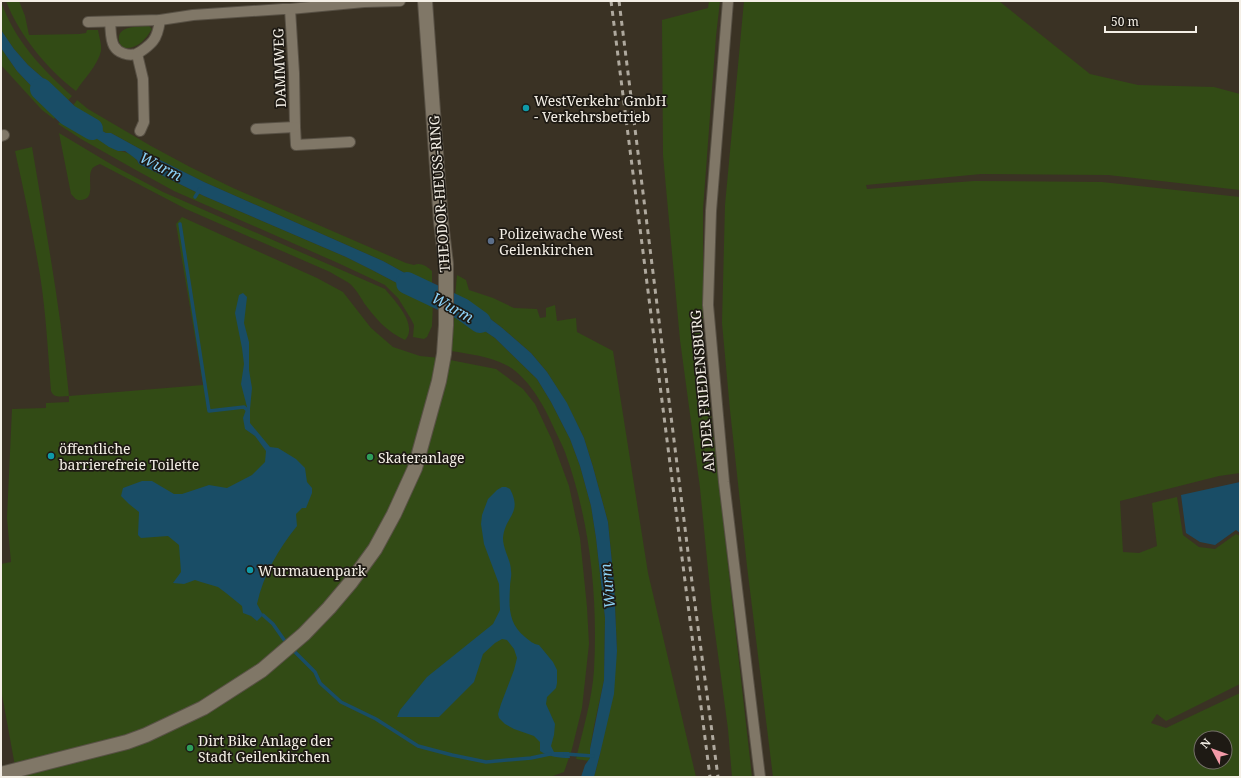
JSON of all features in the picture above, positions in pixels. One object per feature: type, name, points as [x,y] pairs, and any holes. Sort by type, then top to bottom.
[{"type":"main road","name":"THEODOR-HEUSS-RING","points":[[1,774],[127,742],[175,722],[203,708],[262,670],[304,634],[351,582],[375,549],[394,514],[415,468],[440,381],[444,354],[446,325],[446,264],[441,222],[425,1]]},
{"type":"street","points":[[88,22],[160,20],[193,15],[290,9],[364,2],[400,1]]},
{"type":"street","name":"AN DER FRIEDENSBURG","points":[[728,1],[711,211],[708,305],[724,482],[760,777]]},
{"type":"street","name":"DAMMWEG","points":[[290,9],[296,145],[350,142]]},
{"type":"street","points":[[110,22],[114,48],[121,53],[137,54],[153,41],[159,29],[160,20]]},
{"type":"street","points":[[137,54],[143,79],[144,122],[140,131]]},
{"type":"street","name":"DAMMWEG","points":[[256,129],[295,127]]},
{"type":"green space","points":[[1,1],[13,28],[21,41],[50,75],[72,96],[64,105],[48,90],[44,79],[28,65],[14,49],[1,30]]},
{"type":"green space","points":[[6,1],[19,1],[25,16],[29,35],[79,34],[86,33],[87,30],[98,30],[101,51],[94,67],[76,91],[45,62],[26,39]]},
{"type":"green space","points":[[709,1],[720,1],[703,209],[703,344],[752,777],[732,777],[728,729],[712,610],[700,488],[680,340],[663,155],[662,20],[708,8]]},
{"type":"green space","points":[[744,1],[999,1],[1090,74],[1138,85],[1214,87],[1240,94],[1240,190],[1108,175],[981,174],[866,185],[867,189],[974,181],[1102,182],[1240,197],[1240,473],[1219,476],[1120,501],[1123,552],[1139,553],[1157,546],[1152,503],[1177,497],[1183,535],[1199,547],[1215,549],[1236,534],[1240,536],[1240,684],[1166,721],[1157,714],[1151,723],[1166,728],[1240,693],[1240,777],[773,777],[747,566],[722,323],[725,205]]},
{"type":"green space","points":[[149,26],[152,29],[141,43],[129,48],[124,48],[120,44],[119,36],[121,32],[127,28]]},
{"type":"green space","points":[[1,48],[17,71],[59,112],[54,119],[42,110],[1,65]]},
{"type":"green space","points":[[77,100],[88,109],[151,146],[233,188],[406,263],[414,265],[421,264],[426,266],[432,271],[432,288],[383,261],[204,182],[111,133],[106,133],[69,111]]},
{"type":"green space","points":[[65,117],[118,151],[130,154],[139,164],[204,196],[346,257],[433,302],[432,326],[427,337],[424,339],[413,337],[414,325],[411,319],[398,298],[385,285],[174,191],[81,139],[58,124]]},
{"type":"green space","points":[[59,133],[114,166],[163,192],[385,289],[404,313],[409,327],[409,334],[405,340],[392,333],[368,309],[349,283],[330,272],[186,209],[100,164],[96,165],[90,173],[89,196],[86,199],[76,199],[71,194]]},
{"type":"green space","points":[[32,147],[48,240],[69,396],[56,396],[52,394],[51,391],[40,275],[15,151]]},
{"type":"green space","points":[[182,217],[317,278],[343,292],[371,328],[393,347],[420,356],[440,358],[496,369],[523,389],[535,404],[552,440],[569,486],[580,538],[589,644],[582,708],[572,749],[564,772],[550,777],[17,777],[1,689],[1,564],[11,562],[7,518],[12,409],[46,408],[46,403],[69,402],[69,396],[203,385],[176,224]]},
{"type":"green space","points":[[457,275],[466,280],[469,290],[493,298],[514,308],[537,309],[540,318],[546,317],[546,308],[555,305],[557,321],[576,318],[577,332],[613,351],[648,573],[696,777],[594,777],[600,754],[617,651],[614,583],[608,522],[593,467],[584,438],[567,404],[547,372],[531,353],[501,327],[480,311],[455,297]]},
{"type":"green space","points":[[455,311],[495,338],[537,379],[570,439],[580,466],[591,506],[605,618],[604,680],[594,726],[589,761],[576,759],[593,681],[595,614],[586,532],[574,478],[565,452],[548,416],[534,391],[521,376],[506,365],[493,359],[451,351]]},
{"type":"water","points":[[1,30],[14,49],[28,65],[44,79],[48,90],[64,105],[59,112],[17,71],[1,48]]},
{"type":"water","points":[[69,111],[106,133],[111,133],[204,182],[383,261],[432,288],[433,302],[346,257],[204,196],[139,164],[137,160],[125,151],[118,151],[109,147],[65,117]]},
{"type":"water","points":[[243,293],[247,297],[244,323],[249,342],[249,370],[252,388],[250,423],[270,447],[278,448],[296,459],[305,468],[307,482],[312,488],[312,493],[306,508],[302,508],[296,514],[297,526],[272,562],[263,583],[257,604],[263,615],[257,621],[251,616],[243,613],[242,606],[218,587],[195,580],[184,584],[173,583],[181,572],[179,545],[168,536],[141,538],[138,535],[139,512],[121,496],[123,488],[142,481],[152,481],[174,494],[182,494],[209,485],[227,488],[252,475],[265,462],[266,451],[255,436],[245,429],[243,418],[247,407],[241,384],[244,364],[235,313],[239,295]]},
{"type":"water","points":[[455,297],[480,311],[501,327],[531,353],[547,372],[567,403],[584,438],[593,467],[608,522],[614,583],[617,651],[614,694],[594,777],[581,777],[585,765],[590,758],[590,749],[604,680],[605,618],[591,506],[580,466],[570,439],[537,379],[495,338],[455,311]]},
{"type":"water","points":[[1240,482],[1240,533],[1236,530],[1215,545],[1200,542],[1186,533],[1181,495]]},
{"type":"water","points":[[502,487],[510,489],[514,497],[515,504],[504,530],[503,538],[504,547],[511,567],[511,614],[515,626],[519,632],[535,644],[539,645],[553,662],[557,670],[556,688],[547,697],[546,704],[555,724],[551,746],[554,752],[569,752],[570,758],[554,757],[543,753],[540,751],[540,742],[534,736],[514,729],[505,724],[499,718],[498,714],[501,704],[517,658],[514,649],[507,640],[502,639],[495,643],[483,654],[474,682],[439,717],[397,717],[400,710],[427,677],[493,624],[500,610],[499,584],[484,544],[481,524],[482,515],[488,499]]},
{"type":"waterway","name":"Wurm","points":[[41,89],[68,115],[92,129]]},
{"type":"waterway","points":[[195,197],[200,189]]},
{"type":"waterway","points":[[180,224],[209,411],[244,407],[246,409]]},
{"type":"waterway","name":"Wurm","points":[[407,283],[462,309],[480,322]]},
{"type":"waterway","points":[[263,615],[273,624],[287,644]]},
{"type":"waterway","points":[[291,648],[315,672],[320,683],[341,702],[376,719],[418,746],[486,762],[531,758],[550,754]]},
{"type":"waterway","points":[[565,754],[593,756]]},
{"type":"railway","points":[[611,1],[710,777]]},
{"type":"railway","points":[[619,1],[688,552],[718,777]]},
{"type":"place","name":"WestVerkehr GmbH - Verkehrsbetrieb","points":[[526,108]]},
{"type":"place","name":"Polizeiwache West Geilenkirchen","points":[[491,241]]},
{"type":"place","name":"öffentliche barrierefreie Toilette","points":[[51,456]]},
{"type":"place","name":"Skateranlage","points":[[370,457]]},
{"type":"place","name":"Wurmauenpark","points":[[250,570]]},
{"type":"place","name":"Dirt Bike Anlage der Stadt Geilenkirchen","points":[[190,748]]}]
